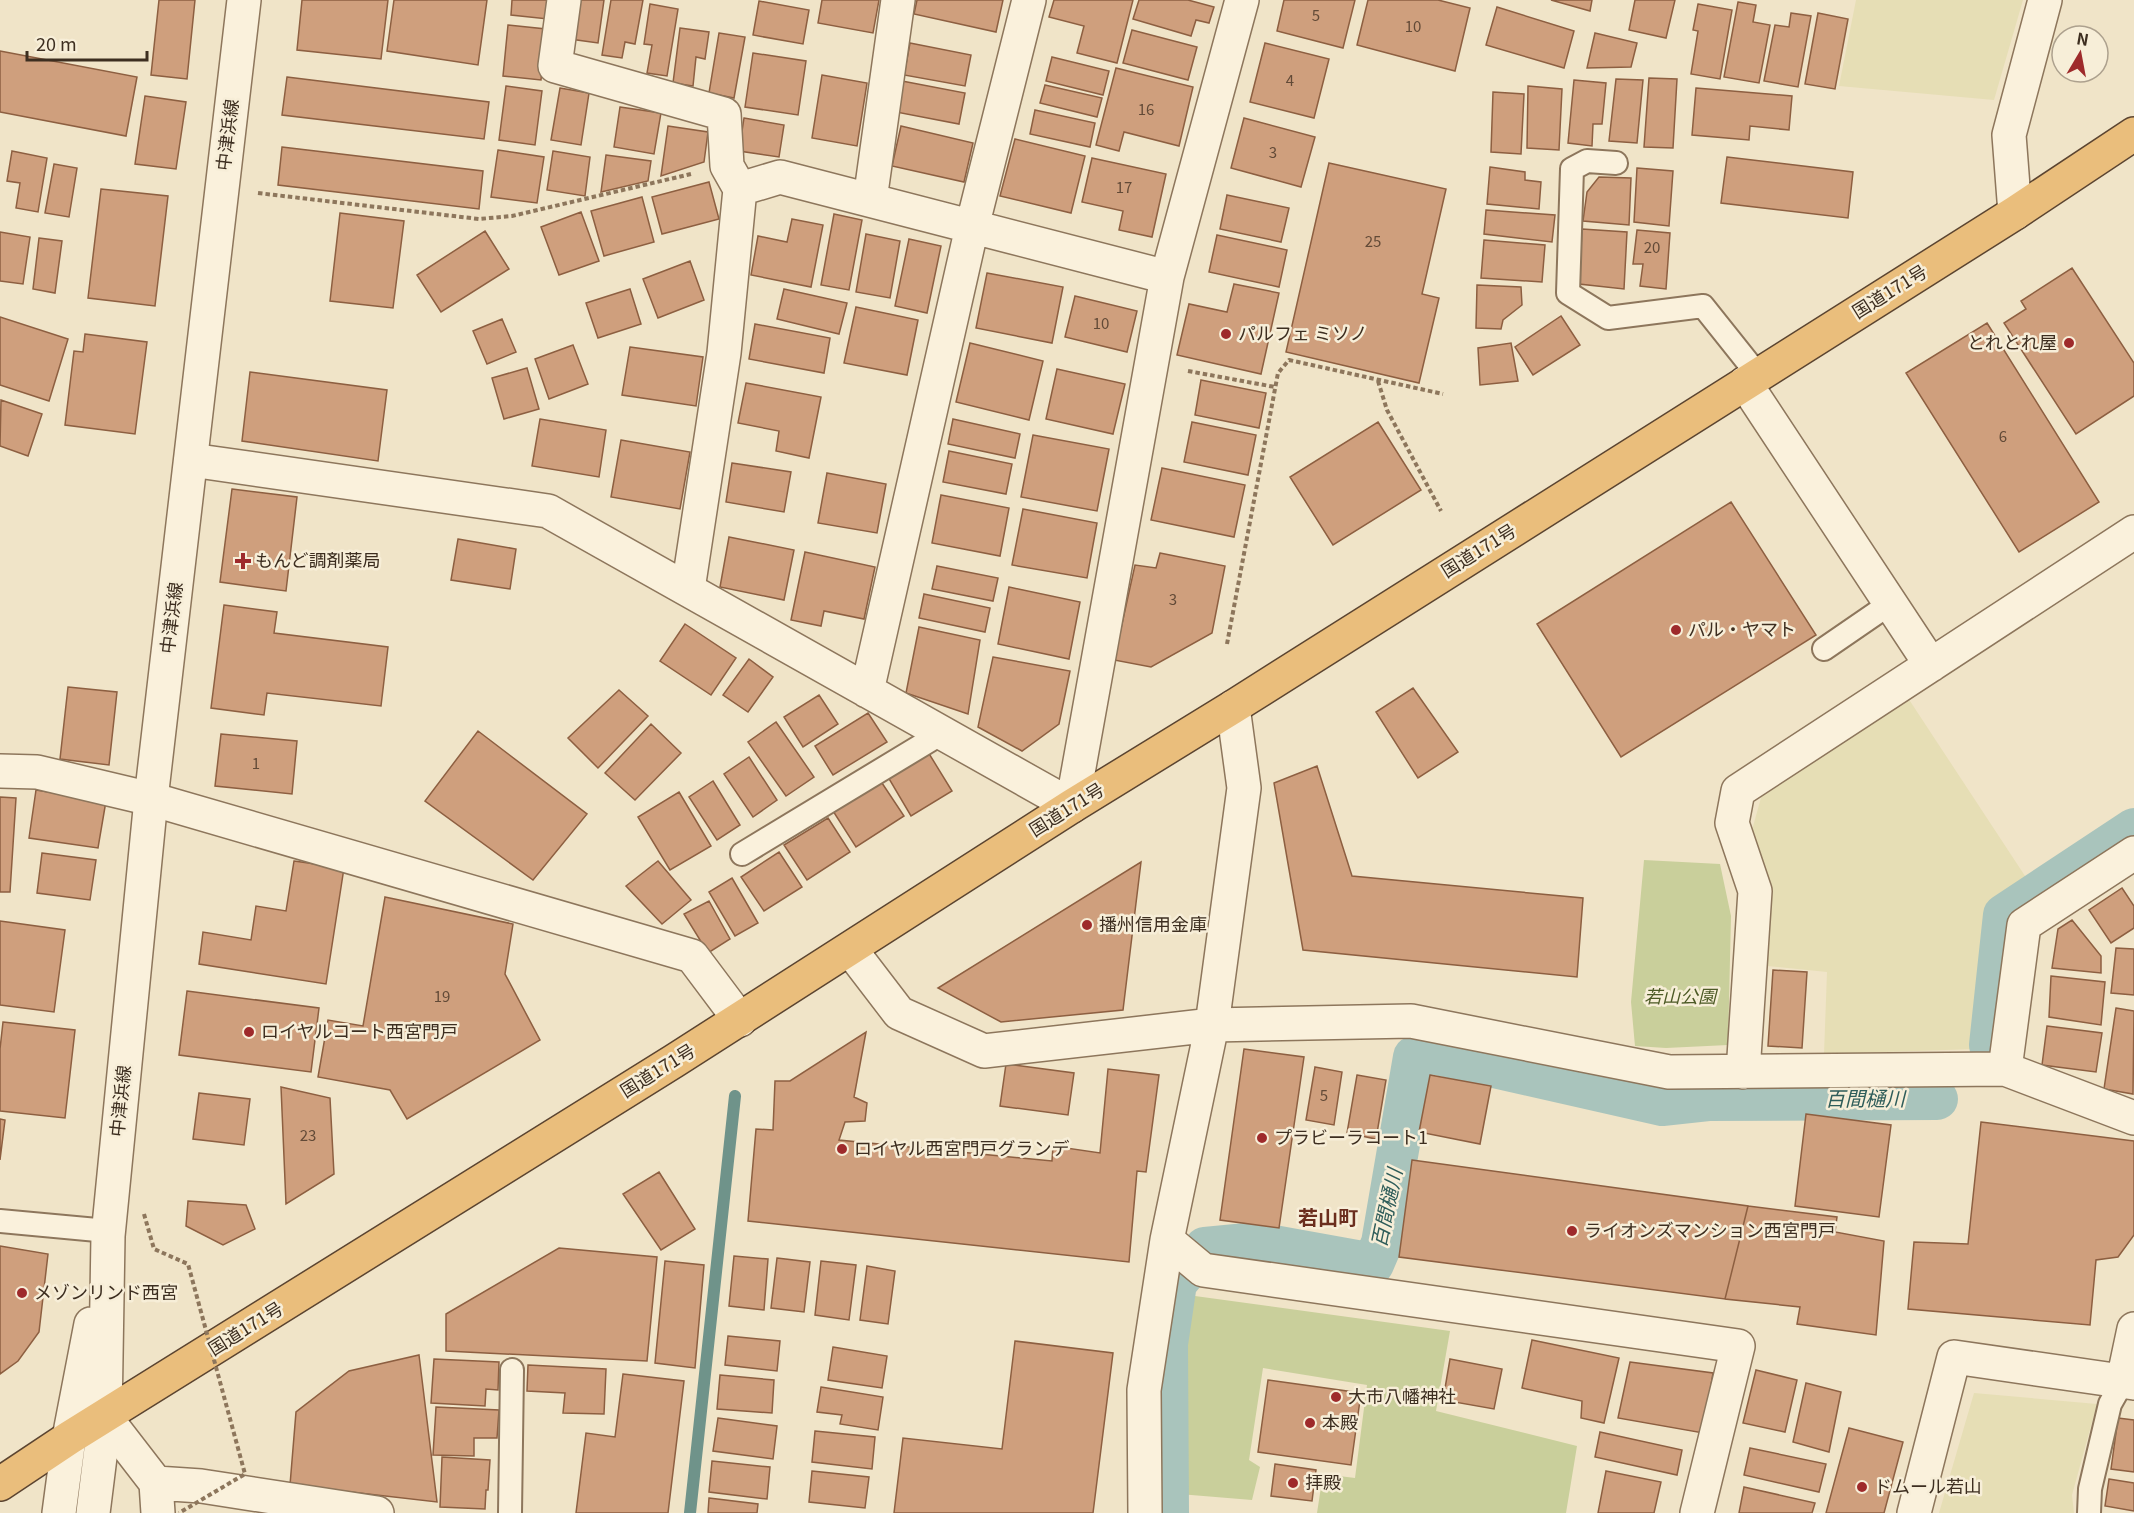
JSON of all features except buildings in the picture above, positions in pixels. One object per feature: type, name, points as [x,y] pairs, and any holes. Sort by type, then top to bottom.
[{"type":"highway","name":"国道171号","points":[[0,1484],[69,1438],[740,1020],[1072,806],[1233,707],[2015,213],[2134,134]]},
{"type":"street","name":"中津浜線","points":[[93,1513],[105,1417],[108,1233],[150,799],[244,0]]},
{"type":"street","points":[[564,0],[555,66],[724,114],[733,178],[724,353],[688,589]]},
{"type":"street","points":[[870,200],[898,0]]},
{"type":"street","points":[[867,691],[972,227],[1029,0]]},
{"type":"street","points":[[191,460],[548,510],[1072,806],[1167,277],[1242,0]]},
{"type":"street","points":[[2015,213],[2009,135],[2045,0]]},
{"type":"street","points":[[733,178],[780,177],[1167,277]]},
{"type":"street","points":[[1752,379],[1931,664]]},
{"type":"street","points":[[1743,1072],[1755,891],[1732,823],[1738,790],[2134,532]]},
{"type":"street","points":[[1145,1513],[1144,1390],[1186,1255],[1212,1025],[1244,788],[1233,707]]},
{"type":"street","points":[[0,771],[37,772],[150,799],[692,956],[740,1020]]},
{"type":"street","points":[[2006,1069],[2024,926],[2134,853]]},
{"type":"street","points":[[850,949],[899,1013],[984,1051],[1212,1025],[1412,1021],[1669,1072],[2006,1069],[2134,1118]]},
{"type":"street","name":"中津浜線","points":[[59,1513],[69,1438],[108,1233]]},
{"type":"street","points":[[1186,1255],[1738,1346],[1697,1513]]},
{"type":"street","points":[[1914,1513],[1954,1357],[2128,1382],[2134,1329]]},
{"type":"street","points":[[105,1417],[157,1498],[201,1486],[377,1513]]},
{"type":"lane","points":[[1616,163],[1587,161],[1572,169],[1568,293],[1608,318],[1703,306],[1752,379]]},
{"type":"lane","points":[[1824,649],[1891,603]]},
{"type":"lane","points":[[742,854],[942,733]]},
{"type":"lane","points":[[0,1221],[108,1233]]},
{"type":"lane","points":[[510,1513],[512,1370]]},
{"type":"lane","points":[[2089,1513],[2090,1489],[2110,1404],[2128,1382]]},
{"type":"path","points":[[257,193],[479,219],[512,216],[733,178]]},
{"type":"path","points":[[1227,644],[1278,373],[1290,360],[1443,394]]},
{"type":"path","points":[[1152,364],[1275,387]]},
{"type":"path","points":[[1378,380],[1387,410],[1441,511]]},
{"type":"path","points":[[144,1214],[154,1249],[188,1264],[245,1474],[179,1513]]},
{"type":"shaded area","points":[[1856,0],[2023,0],[1994,100],[1839,86]]},
{"type":"shaded area","points":[[1906,695],[2029,882],[1991,907],[1976,1049],[1824,1054],[1827,972],[1767,966],[1772,896],[1752,830],[1764,787]]},
{"type":"shaded area","points":[[1974,1393],[2097,1404],[2072,1495],[2074,1513],[1939,1513]]},
{"type":"green space","name":"若山公園","points":[[1644,860],[1720,864],[1731,916],[1728,1045],[1666,1048],[1635,1046],[1631,1002]]},
{"type":"green space","name":"大市八幡神社","points":[[1195,1296],[1450,1331],[1436,1411],[1577,1446],[1566,1513],[1317,1513],[1323,1474],[1355,1478],[1367,1385],[1263,1368],[1249,1460],[1260,1467],[1252,1500],[1179,1494],[1178,1376]]},
{"type":"waterway","name":"百間樋川","points":[[1990,1045],[2004,915],[2134,829]]},
{"type":"waterway","name":"百間樋川","points":[[1168,1513],[1167,1344],[1176,1283],[1205,1248],[1257,1243],[1373,1264],[1382,1243],[1414,1057],[1428,1052],[1662,1105],[1708,1100],[1937,1099]]},
{"type":"waterway","points":[[690,1513],[735,1096]]},
{"type":"place","name":"パルフェ ミソノ","points":[[1226,334]]},
{"type":"place","name":"とれとれ屋","points":[[2069,343]]},
{"type":"place","name":"もんど調剤薬局","points":[[243,561]]},
{"type":"place","name":"パル・ヤマト","points":[[1676,630]]},
{"type":"place","name":"播州信用金庫","points":[[1087,925]]},
{"type":"place","name":"ロイヤルコート西宮門戸","points":[[249,1032]]},
{"type":"place","name":"プラビーラコート1","points":[[1262,1138]]},
{"type":"place","name":"ロイヤル西宮門戸グランデ","points":[[842,1149]]},
{"type":"place","name":"ライオンズマンション西宮門戸","points":[[1572,1231]]},
{"type":"place","name":"メゾンリンド西宮","points":[[22,1293]]},
{"type":"place","name":"大市八幡神社","points":[[1336,1397]]},
{"type":"place","name":"本殿","points":[[1310,1423]]},
{"type":"place","name":"拝殿","points":[[1293,1483]]},
{"type":"place","name":"ドムール若山","points":[[1862,1487]]},
{"type":"district","name":"若山町","points":[[1328,1218]]}]
